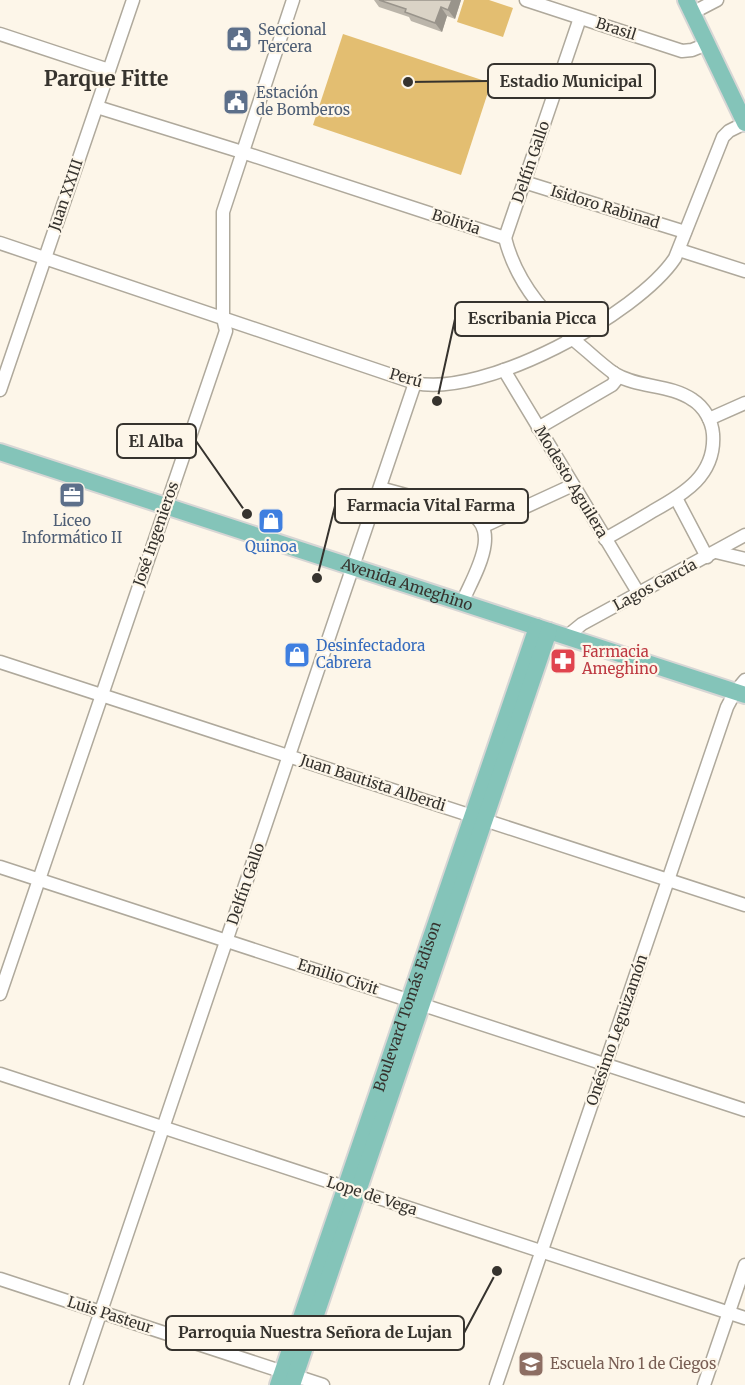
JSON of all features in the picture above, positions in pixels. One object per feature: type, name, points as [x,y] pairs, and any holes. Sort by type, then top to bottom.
[{"type":"main road","points":[[694,5],[707,44],[745,123]]},
{"type":"main road","points":[[694,5],[745,98]]},
{"type":"main road","name":"Avenida Ameghino","points":[[0,452],[566,637],[742,689]]},
{"type":"main road","name":"Boulevard Tomás Edison","points":[[287,1379],[543,629]]},
{"type":"street","name":"Juan XXIII","points":[[0,390],[133,0]]},
{"type":"street","name":"José Ingenieros","points":[[0,994],[226,331],[223,318],[223,212],[293,0]]},
{"type":"street","name":"Brasil","points":[[526,0],[551,4],[580,18],[681,51],[692,50],[707,44]]},
{"type":"street","points":[[694,5],[717,0]]},
{"type":"street","name":"Delfín Gallo","points":[[505,238],[580,18]]},
{"type":"street","points":[[0,34],[109,70]]},
{"type":"street","name":"Bolivia","points":[[97,107],[505,238]]},
{"type":"street","name":"Perú","points":[[0,243],[415,383],[447,384],[504,370],[604,322],[639,297],[662,275],[678,250],[722,139],[729,131],[745,123]]},
{"type":"street","name":"Isidoro Rabinad","points":[[524,182],[686,232]]},
{"type":"street","points":[[505,238],[515,266],[531,293],[550,318],[572,339],[614,373],[688,397],[700,406],[709,419],[713,443],[707,467],[698,481],[676,498],[605,539]]},
{"type":"street","points":[[678,250],[745,272]]},
{"type":"street","name":"Modesto Aguilera","points":[[504,370],[639,594]]},
{"type":"street","points":[[538,428],[612,385],[616,380],[614,373]]},
{"type":"street","name":"Delfín Gallo","points":[[76,1385],[415,383]]},
{"type":"street","points":[[709,419],[745,404]]},
{"type":"street","points":[[484,526],[573,485]]},
{"type":"street","points":[[380,488],[465,511],[476,517],[484,526],[485,546],[462,603]]},
{"type":"street","points":[[676,498],[711,554],[745,559]]},
{"type":"street","name":"Lagos García","points":[[566,637],[582,624],[745,535]]},
{"type":"street","name":"Juan Bautista Alberdi","points":[[0,662],[745,905]]},
{"type":"street","name":"Onésimo Leguizamón","points":[[496,1385],[727,706],[742,689]]},
{"type":"street","name":"Emilio Civit","points":[[0,867],[745,1110]]},
{"type":"street","name":"Lope de Vega","points":[[0,1074],[745,1318]]},
{"type":"street","points":[[704,1385],[745,1265]]},
{"type":"street","name":"Luis Pasteur","points":[[0,1279],[287,1379],[323,1385]]},
{"type":"shaded area","points":[[464,0],[489,0],[513,8],[503,37],[457,22]]},
{"type":"shaded area","points":[[343,34],[491,83],[461,175],[313,125]]},
{"type":"building","points":[[379,0],[452,0],[448,10],[441,7],[435,23],[405,12],[406,9]]},
{"type":"place","name":"Seccional Tercera","points":[[239,39]]},
{"type":"place","name":"Estadio Municipal","points":[[408,82]]},
{"type":"place","name":"Estación de Bomberos","points":[[236,102]]},
{"type":"place","name":"Escribania Picca","points":[[437,401]]},
{"type":"place","name":"Liceo Informático II","points":[[72,495]]},
{"type":"place","name":"El Alba","points":[[247,514]]},
{"type":"place","name":"Quinoa","points":[[271,521]]},
{"type":"place","name":"Farmacia Vital Farma","points":[[317,578]]},
{"type":"place","name":"Desinfectadora Cabrera","points":[[297,655]]},
{"type":"place","name":"Farmacia Ameghino","points":[[563,661]]},
{"type":"place","name":"Parroquia Nuestra Señora de Lujan","points":[[497,1271]]},
{"type":"place","name":"Escuela Nro 1 de Ciegos","points":[[531,1364]]},
{"type":"district","name":"Parque Fitte","points":[[106,79]]}]
